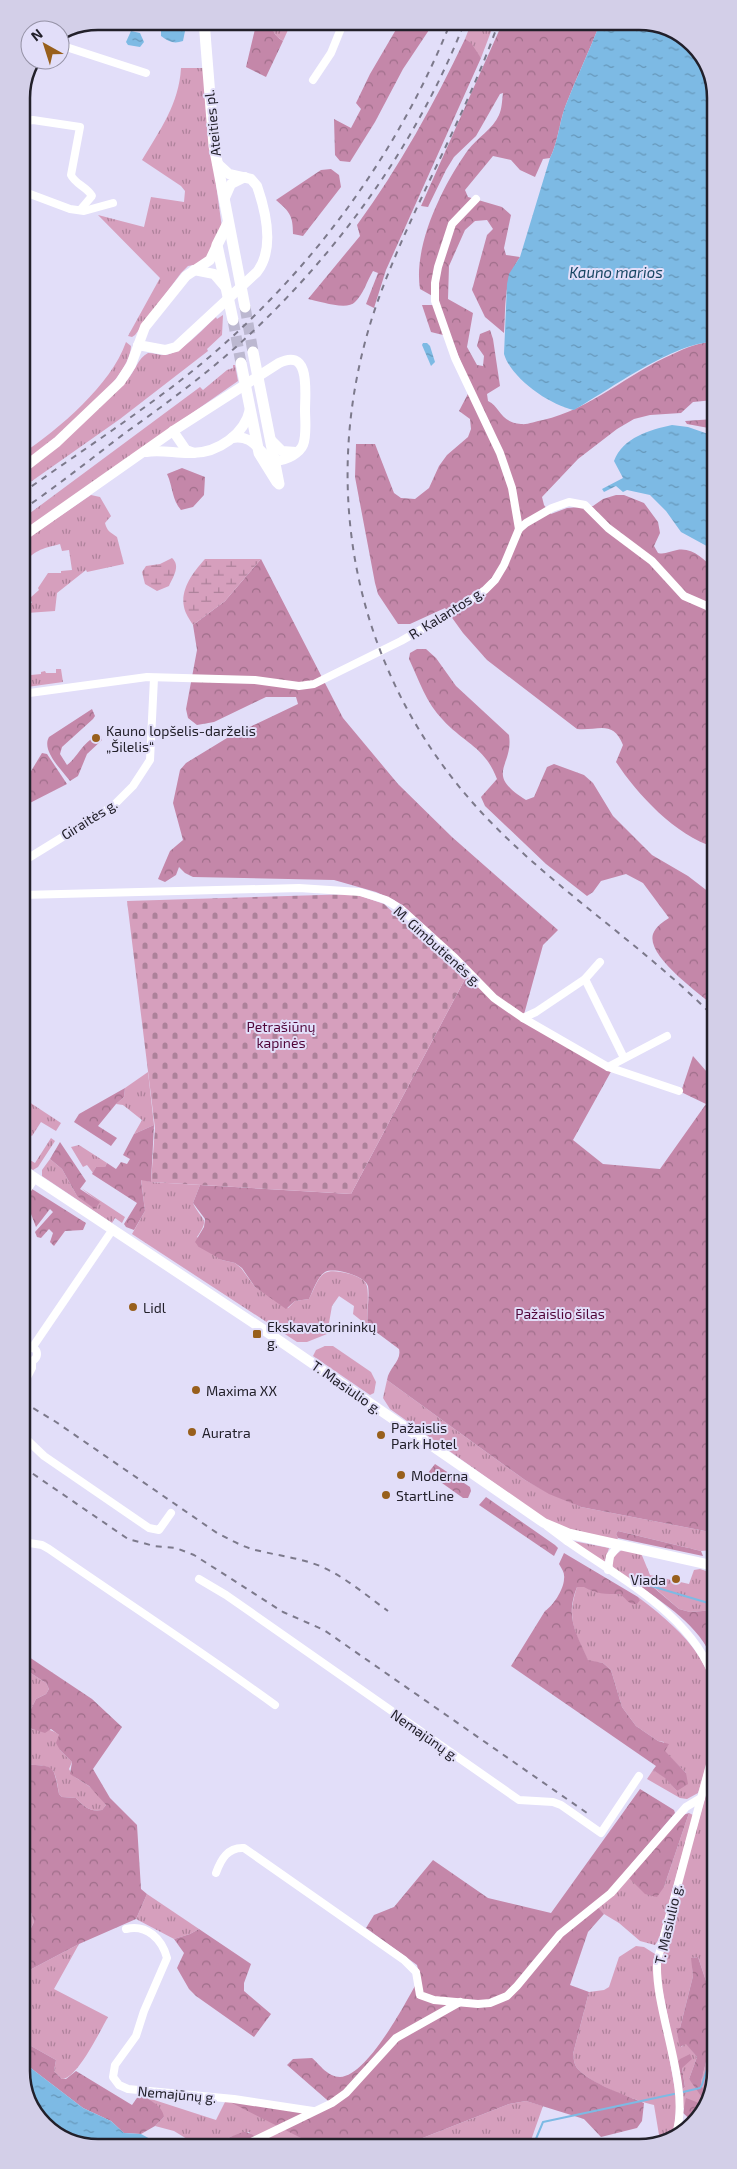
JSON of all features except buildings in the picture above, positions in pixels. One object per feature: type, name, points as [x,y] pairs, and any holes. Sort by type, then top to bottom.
[{"type":"highway","name":"Ateities pl.","points":[[205,30],[210,114],[217,162],[245,307]]},
{"type":"highway","points":[[228,223],[218,245],[233,320]]},
{"type":"highway","points":[[253,352],[279,484]]},
{"type":"highway","points":[[241,363],[256,444],[264,464],[279,484]]},
{"type":"main road","points":[[138,345],[159,350],[171,350],[181,344],[257,272],[265,259],[268,244],[258,189],[253,180],[229,174],[217,162]]},
{"type":"main road","points":[[224,200],[232,184],[246,177]]},
{"type":"main road","points":[[30,463],[57,442],[120,382],[131,365],[145,327],[182,281],[194,270],[210,260],[218,245]]},
{"type":"main road","points":[[194,270],[214,274],[221,280],[227,290]]},
{"type":"main road","points":[[30,531],[173,431],[278,362],[287,360],[300,365],[305,377],[304,439],[302,446],[297,452],[286,458],[274,460],[264,455],[256,444],[244,437],[232,438]]},
{"type":"main road","points":[[140,454],[151,451],[195,453],[207,451],[232,438],[245,426],[250,409]]},
{"type":"main road","points":[[173,431],[186,450],[195,453]]},
{"type":"main road","points":[[270,439],[282,451],[297,452]]},
{"type":"main road","points":[[279,484],[281,464],[286,458]]},
{"type":"main road","name":"T. Masiulio g.","points":[[30,1175],[113,1228],[568,1538],[619,1545],[707,1564]]},
{"type":"street","points":[[313,80],[331,53],[340,30]]},
{"type":"street","points":[[70,47],[146,73]]},
{"type":"street","points":[[30,120],[80,127],[71,175],[92,196],[81,209]]},
{"type":"street","points":[[30,194],[70,209],[84,210],[113,203]]},
{"type":"street","points":[[476,199],[452,224],[438,267],[435,283],[435,301],[455,358],[500,453],[512,488],[519,530]]},
{"type":"street","points":[[519,530],[526,523],[552,508],[570,502],[585,505],[608,528],[657,566],[684,596],[707,606]]},
{"type":"street","name":"R. Kalantos g.","points":[[30,693],[136,678],[255,680],[299,686],[325,680],[401,641],[460,607],[485,590],[495,580],[504,565],[519,530]]},
{"type":"street","name":"Giraitės g.","points":[[30,857],[113,806],[133,786],[150,760],[154,678]]},
{"type":"street","name":"M. Gimbutienės g.","points":[[30,895],[299,888],[360,892],[386,900],[401,909],[494,998],[523,1018],[608,1067],[679,1091]]},
{"type":"street","points":[[523,1018],[536,1012],[584,979],[600,962]]},
{"type":"street","points":[[584,979],[624,1058]]},
{"type":"street","points":[[608,1067],[667,1036]]},
{"type":"street","points":[[30,1186],[35,1178]]},
{"type":"street","points":[[30,1349],[113,1228]]},
{"type":"street","points":[[30,1443],[44,1456],[149,1528],[159,1530],[171,1513]]},
{"type":"street","name":"T. Masiulio g.","points":[[568,1538],[676,1620],[701,1650],[707,1664]]},
{"type":"street","points":[[30,1543],[49,1548],[151,1620],[171,1630],[275,1705]]},
{"type":"street","points":[[608,1570],[610,1556],[619,1545]]},
{"type":"street","name":"Nemajūnų g.","points":[[199,1579],[226,1595],[519,1800],[553,1802],[561,1805],[601,1833],[639,1776]]},
{"type":"street","name":"T. Masiulio g.","points":[[677,2128],[680,2104],[658,1983],[657,1962],[707,1778]]},
{"type":"street","points":[[216,1873],[219,1864],[230,1851],[244,1848],[404,1960],[416,1972],[420,1995],[434,2000],[490,2002],[507,1996],[560,1934],[611,1893],[686,1807],[702,1798]]},
{"type":"street","name":"Nemajūnų g.","points":[[126,1929],[134,1927],[154,1934],[160,1940],[167,1958],[144,2011],[136,2036],[115,2065],[113,2077],[119,2085],[128,2089],[234,2099],[313,2111]]},
{"type":"street","points":[[257,2139],[332,2103],[346,2093],[388,2046],[403,2033],[460,2002]]},
{"type":"green space","points":[[255,30],[273,30],[274,33],[283,41],[266,77],[246,67]]},
{"type":"green space","points":[[273,30],[288,30],[283,41],[274,33]]},
{"type":"green space","points":[[396,30],[429,30],[403,69],[375,122],[350,162],[340,161],[335,155],[334,119],[351,128],[361,109],[356,103],[370,74]]},
{"type":"green space","points":[[468,30],[492,30],[481,58],[465,39]]},
{"type":"green space","points":[[499,30],[597,30],[565,107],[553,152],[550,158],[543,159],[535,177],[520,170],[511,160],[493,156],[465,190],[468,197],[502,207],[511,215],[504,248],[506,255],[520,257],[508,284],[504,333],[485,317],[472,290],[487,235],[493,229],[487,220],[475,221],[465,230],[449,266],[448,299],[473,313],[467,347],[477,365],[483,366],[484,356],[477,346],[480,334],[490,330],[500,386],[487,394],[488,401],[504,417],[514,423],[529,423],[561,415],[594,399],[673,354],[707,342],[707,401],[693,402],[681,413],[650,415],[634,419],[617,429],[578,459],[542,497],[544,505],[551,514],[567,508],[593,506],[603,499],[624,495],[644,503],[658,522],[660,533],[654,546],[658,553],[688,550],[707,563],[707,844],[686,834],[672,824],[635,787],[616,762],[623,745],[615,732],[604,728],[577,729],[487,660],[463,633],[445,608],[410,624],[398,624],[378,594],[375,583],[355,477],[356,444],[375,444],[394,493],[401,498],[415,499],[429,488],[439,466],[447,455],[468,437],[471,429],[470,419],[459,411],[471,388],[451,337],[431,332],[422,305],[435,305],[436,298],[420,289],[419,272],[426,235],[440,198],[458,164],[499,115],[503,93],[500,94],[476,136],[454,157],[428,207],[421,206]]},
{"type":"green space","points":[[465,39],[471,43],[481,58],[386,270],[374,308],[366,304],[378,273],[373,271],[360,296],[351,305],[340,306],[308,299],[360,236],[357,225],[388,180],[416,134]]},
{"type":"green space","points":[[181,68],[204,68],[206,111],[222,228],[210,254],[199,264],[188,266],[181,273],[132,337],[128,336],[160,278],[98,215],[144,227],[151,197],[184,202],[185,191],[181,186],[142,160],[173,105]]},
{"type":"green space","points":[[331,169],[339,175],[341,187],[303,236],[293,234],[290,215],[276,200],[321,170]]},
{"type":"green space","points":[[223,315],[222,335],[207,349],[208,351],[120,419],[30,482],[30,466],[76,429],[128,379],[145,355],[148,353],[164,355],[177,351],[192,340],[216,317],[217,319]]},
{"type":"green space","points":[[126,342],[131,346],[127,361],[103,394],[69,427],[30,458],[30,448],[52,432],[82,405],[109,374]]},
{"type":"green space","points":[[233,365],[235,365],[238,381],[30,526],[30,513],[200,387],[203,390],[227,370],[233,368]]},
{"type":"green space","points":[[707,419],[707,428],[687,424],[685,421]]},
{"type":"green space","points":[[182,468],[205,477],[204,495],[193,507],[181,510],[176,502],[167,474]]},
{"type":"green space","points":[[91,495],[100,497],[111,516],[105,523],[108,530],[117,537],[124,564],[87,572],[86,570],[57,593],[55,611],[30,613],[30,603],[32,603],[30,598],[39,590],[38,588],[48,573],[61,573],[61,571],[72,570],[69,550],[62,551],[60,544],[38,551],[30,557],[30,537]]},
{"type":"green space","points":[[172,558],[175,561],[176,568],[169,586],[157,591],[145,584],[142,572],[146,566],[160,564]]},
{"type":"green space","points":[[205,559],[261,559],[225,601],[193,625],[185,609],[184,594],[192,575]]},
{"type":"green space","name":"Pažaislio šilas","points":[[261,559],[343,718],[398,784],[452,837],[558,930],[543,945],[523,1018],[613,1068],[573,1140],[603,1164],[660,1169],[706,1104],[681,1092],[693,1056],[707,1072],[707,1532],[581,1507],[549,1494],[525,1480],[387,1380],[390,1371],[399,1357],[399,1349],[368,1326],[368,1286],[361,1279],[349,1273],[325,1272],[317,1281],[309,1299],[295,1301],[286,1309],[255,1287],[242,1268],[235,1263],[222,1260],[199,1247],[195,1242],[204,1227],[205,1219],[193,1203],[200,1185],[351,1194],[465,979],[429,929],[394,900],[376,892],[334,880],[193,877],[179,867],[176,875],[165,882],[158,879],[170,851],[183,840],[173,803],[180,770],[186,763],[227,738],[298,704],[296,697],[266,697],[214,722],[197,725],[188,718],[186,709],[197,650],[193,625],[225,601]]},
{"type":"green space","points":[[417,649],[426,649],[436,658],[456,686],[509,735],[508,755],[503,769],[503,776],[513,791],[526,800],[534,797],[547,767],[554,764],[584,775],[593,783],[613,816],[652,855],[688,876],[707,891],[707,1000],[675,973],[657,953],[653,943],[654,931],[669,918],[643,883],[626,874],[601,881],[593,892],[587,896],[546,864],[485,806],[481,797],[497,779],[492,768],[480,752],[451,728],[432,706],[409,659],[410,653]]},
{"type":"green space","points":[[56,669],[61,669],[63,682],[30,687],[30,673],[31,675],[41,674],[41,672],[45,671],[46,673],[56,673]]},
{"type":"green space","points":[[92,709],[95,716],[93,719],[62,747],[60,754],[67,765],[97,735],[101,736],[102,740],[87,754],[78,776],[70,781],[50,754],[47,742],[49,737]]},
{"type":"green space","points":[[42,753],[47,754],[67,784],[30,803],[30,773]]},
{"type":"green space","name":"Petrašiūnų kapinės","points":[[355,894],[384,904],[465,979],[351,1194],[151,1182],[155,1128],[127,901]]},
{"type":"green space","points":[[148,1072],[154,1125],[134,1134],[142,1120],[123,1105],[116,1104],[124,1097],[125,1088]]},
{"type":"green space","points":[[125,1088],[124,1097],[98,1126],[117,1138],[111,1146],[74,1122],[79,1114]]},
{"type":"green space","points":[[30,1103],[61,1123],[56,1131],[41,1122],[32,1136],[30,1135]]},
{"type":"green space","points":[[154,1125],[151,1182],[141,1180],[145,1211],[134,1230],[126,1227],[124,1224],[137,1203],[92,1174],[96,1167],[105,1167],[107,1163],[116,1169],[121,1162],[127,1164],[130,1159],[123,1155],[134,1134]]},
{"type":"green space","points":[[51,1138],[55,1141],[38,1167],[33,1170],[30,1168],[30,1160],[35,1163]]},
{"type":"green space","points":[[60,1142],[86,1181],[80,1189],[100,1202],[95,1209],[77,1196],[62,1169],[50,1159]]},
{"type":"green space","points":[[79,1145],[107,1163],[105,1167],[96,1167],[93,1173],[87,1165],[83,1167],[71,1147]]},
{"type":"green space","points":[[50,1159],[62,1169],[77,1196],[99,1202],[81,1188],[125,1217],[122,1223],[115,1218],[112,1223],[42,1176],[42,1170]]},
{"type":"green space","points":[[141,1179],[151,1182],[200,1185],[193,1203],[204,1222],[197,1237],[222,1260],[235,1263],[241,1268],[255,1287],[288,1308],[295,1301],[309,1299],[319,1278],[327,1272],[333,1271],[350,1274],[362,1279],[367,1287],[368,1326],[353,1314],[354,1306],[339,1296],[332,1306],[327,1334],[307,1342],[297,1342],[132,1234],[145,1211]]},
{"type":"green space","points":[[32,1189],[86,1223],[83,1230],[65,1231],[54,1246],[50,1242],[53,1233],[49,1229],[41,1238],[37,1237],[35,1232],[53,1212],[50,1209],[36,1227],[30,1214],[30,1191]]},
{"type":"green space","points":[[325,1346],[333,1346],[371,1372],[376,1382],[374,1393],[370,1395],[313,1356],[316,1350]]},
{"type":"green space","points":[[387,1380],[525,1480],[549,1493],[581,1507],[705,1531],[707,1532],[707,1551],[701,1551],[618,1531],[616,1534],[617,1540],[565,1528],[548,1521],[390,1409],[383,1398]]},
{"type":"green space","points":[[435,1464],[470,1487],[471,1491],[468,1498],[463,1498],[428,1473]]},
{"type":"green space","points":[[486,1497],[555,1545],[558,1548],[554,1556],[479,1505]]},
{"type":"green space","points":[[618,1531],[701,1551],[703,1556],[618,1538],[616,1534]]},
{"type":"green space","points":[[573,1541],[609,1548],[605,1561],[604,1562]]},
{"type":"green space","points":[[623,1549],[641,1553],[650,1575],[689,1584],[694,1570],[700,1569],[707,1571],[707,1611],[690,1612],[679,1609],[649,1583],[641,1587],[615,1570],[612,1565],[614,1556]]},
{"type":"green space","points":[[564,1553],[640,1600],[637,1604],[634,1604],[620,1594],[601,1593],[584,1587],[577,1587],[572,1616],[576,1633],[588,1660],[603,1663],[611,1670],[622,1707],[636,1726],[658,1741],[669,1744],[665,1751],[686,1773],[688,1784],[677,1791],[665,1778],[653,1770],[656,1766],[511,1666],[545,1611],[560,1592],[564,1583],[564,1577],[559,1564]]},
{"type":"green space","points":[[646,1581],[679,1609],[690,1612],[707,1611],[707,1648],[685,1621],[641,1587]]},
{"type":"green space","points":[[584,1586],[594,1591],[615,1593],[640,1600],[638,1597],[666,1619],[687,1640],[702,1661],[707,1673],[707,1762],[698,1793],[687,1799],[680,1798],[647,1779],[653,1770],[665,1777],[677,1791],[686,1773],[664,1751],[664,1742],[658,1741],[636,1726],[622,1707],[611,1670],[603,1663],[588,1661],[576,1633],[572,1617],[577,1587]]},
{"type":"green space","points":[[30,1658],[92,1699],[122,1727],[93,1769],[110,1798],[137,1825],[141,1889],[147,1894],[136,1919],[79,1944],[30,1970],[30,1930],[34,1922],[30,1909],[30,1764],[51,1768],[59,1794],[62,1797],[76,1798],[85,1806],[94,1810],[102,1810],[106,1805],[89,1786],[70,1774],[72,1762],[56,1743],[59,1735],[51,1729],[45,1733],[30,1728],[30,1711],[36,1699],[46,1694],[49,1689],[46,1683],[30,1673]]},
{"type":"green space","points":[[30,1673],[46,1683],[49,1689],[46,1694],[36,1699],[30,1711]]},
{"type":"green space","points":[[30,1729],[50,1730],[59,1735],[60,1750],[72,1762],[69,1769],[71,1772],[90,1787],[106,1805],[102,1810],[94,1810],[82,1804],[76,1798],[62,1797],[59,1794],[54,1772],[47,1767],[30,1765]]},
{"type":"green space","points":[[640,1789],[674,1810],[675,1813],[595,1904],[604,1914],[588,1932],[570,1985],[589,1992],[573,2054],[574,2062],[578,2069],[591,2079],[644,2103],[642,2121],[637,2128],[601,2137],[584,2119],[526,2101],[509,2104],[420,2139],[303,2139],[226,2100],[315,2114],[334,2106],[287,2065],[293,2059],[312,2058],[324,2070],[340,2077],[351,2073],[362,2064],[386,2035],[420,1977],[417,1965],[366,1928],[374,1915],[394,1907],[433,1860],[488,1898],[551,1913]]},
{"type":"green space","points":[[707,1791],[707,1984],[698,1957],[692,1958],[693,1976],[680,2028],[676,2028],[681,2047],[686,2043],[697,2057],[689,2079],[703,2092],[699,2103],[683,2108],[681,2090],[685,2087],[682,2068],[677,2063],[662,1988],[660,1970],[662,1952]]},
{"type":"green space","points":[[689,1813],[693,1815],[659,1939],[655,1945],[640,1941],[598,1908],[627,1876],[664,1887]]},
{"type":"green space","points":[[689,1813],[664,1887],[657,1897],[645,1894],[627,1876],[683,1815]]},
{"type":"green space","points":[[147,1894],[199,1929],[174,1939],[136,1919]]},
{"type":"green space","points":[[30,1909],[34,1922],[30,1930]]},
{"type":"green space","points":[[199,1929],[251,1964],[244,1983],[244,1991],[271,2014],[254,2037],[196,1996],[189,1989],[177,1968],[184,1953],[174,1939]]},
{"type":"green space","points":[[79,1944],[54,1989],[108,2017],[81,2063],[68,2077],[62,2079],[54,2071],[56,2060],[30,2045],[30,1970]]},
{"type":"green space","points":[[636,1946],[644,1947],[655,1954],[655,1978],[677,2101],[674,2129],[660,2136],[654,2105],[625,2096],[593,2081],[584,2075],[575,2064],[573,2054],[589,1992],[604,1990],[609,1987],[619,1957]]},
{"type":"green space","points":[[698,1957],[707,1984],[707,2058],[701,2082],[704,2091],[701,2096],[689,2079],[697,2057],[686,2044],[680,2047],[676,2028],[680,2028],[693,1976],[691,1958]]},
{"type":"green space","points":[[30,2045],[56,2060],[54,2071],[62,2079],[66,2079],[76,2071],[132,2105],[139,2095],[147,2098],[161,2109],[164,2117],[155,2126],[141,2134],[124,2133],[111,2121],[83,2108],[30,2067]]},
{"type":"green space","points":[[690,2054],[692,2059],[682,2068],[685,2087],[681,2090],[677,2063],[680,2059]]},
{"type":"green space","points":[[707,2058],[706,2085],[704,2091],[701,2082]]},
{"type":"green space","points":[[145,2097],[216,2120],[226,2100],[420,2139],[255,2139],[249,2132],[227,2139],[187,2139],[174,2131],[155,2126],[164,2117],[154,2103],[148,2101]]},
{"type":"green space","points":[[686,2098],[699,2103],[688,2118],[683,2113]]},
{"type":"green space","points":[[526,2101],[543,2106],[531,2139],[420,2139],[509,2104]]},
{"type":"green space","points":[[243,2132],[250,2133],[257,2139],[227,2139]]},
{"type":"water","points":[[185,30],[183,41],[172,42],[167,40],[161,36],[161,31]]},
{"type":"water","name":"Kauno marios","points":[[597,30],[644,30],[665,35],[681,44],[696,60],[705,80],[707,98],[707,343],[698,344],[661,358],[574,410],[554,403],[532,389],[514,372],[504,354],[509,274],[520,257],[555,146],[565,107]]},
{"type":"water","points":[[131,31],[140,33],[144,42],[140,47],[128,45],[126,42]]},
{"type":"water","points":[[427,343],[430,346],[435,362],[431,366],[422,345]]},
{"type":"water","points":[[672,425],[688,427],[707,434],[707,546],[681,532],[666,511],[650,495],[627,490],[623,492],[616,486],[604,492],[602,489],[623,478],[614,461],[624,446],[638,436]]},
{"type":"water","points":[[30,2067],[83,2108],[111,2121],[124,2133],[141,2134],[150,2139],[93,2139],[84,2138],[64,2130],[53,2122],[41,2109],[32,2089]]},
{"type":"waterway","points":[[641,1583],[707,1603]]},
{"type":"waterway","points":[[683,2092],[700,2088],[707,2069]]},
{"type":"waterway","points":[[536,2139],[543,2122],[674,2094]]},
{"type":"tunnel","points":[[245,307],[253,352]]},
{"type":"tunnel","points":[[233,320],[241,363]]},
{"type":"railway","points":[[30,487],[176,384],[220,348],[262,308],[301,266],[338,221],[371,174],[401,125],[428,74],[447,30]]},
{"type":"railway","points":[[30,504],[209,370],[272,313],[307,276],[370,197],[398,155],[423,112],[461,30]]},
{"type":"railway","points":[[496,30],[470,93],[390,270],[376,306],[358,373],[349,441],[349,508],[358,574],[376,638],[402,700],[438,759],[482,813],[509,840],[567,891],[657,965],[707,1010]]},
{"type":"railway","points":[[30,1406],[56,1422],[217,1533],[248,1548],[298,1559],[329,1570],[388,1611]]},
{"type":"railway","points":[[30,1472],[128,1539],[154,1546],[176,1548],[194,1555],[283,1612],[324,1630],[587,1813]]},
{"type":"place","name":"Kauno lopšelis-darželis „Šilelis“","points":[[96,738]]},
{"type":"place","name":"Lidl","points":[[133,1307]]},
{"type":"place","name":"Ekskavatorininkų g.","points":[[257,1334]]},
{"type":"place","name":"Maxima XX","points":[[196,1390]]},
{"type":"place","name":"Auratra","points":[[192,1432]]},
{"type":"place","name":"Pažaislis Park Hotel","points":[[381,1435]]},
{"type":"place","name":"Moderna","points":[[401,1475]]},
{"type":"place","name":"StartLine","points":[[386,1495]]},
{"type":"place","name":"Viada","points":[[676,1579]]}]
